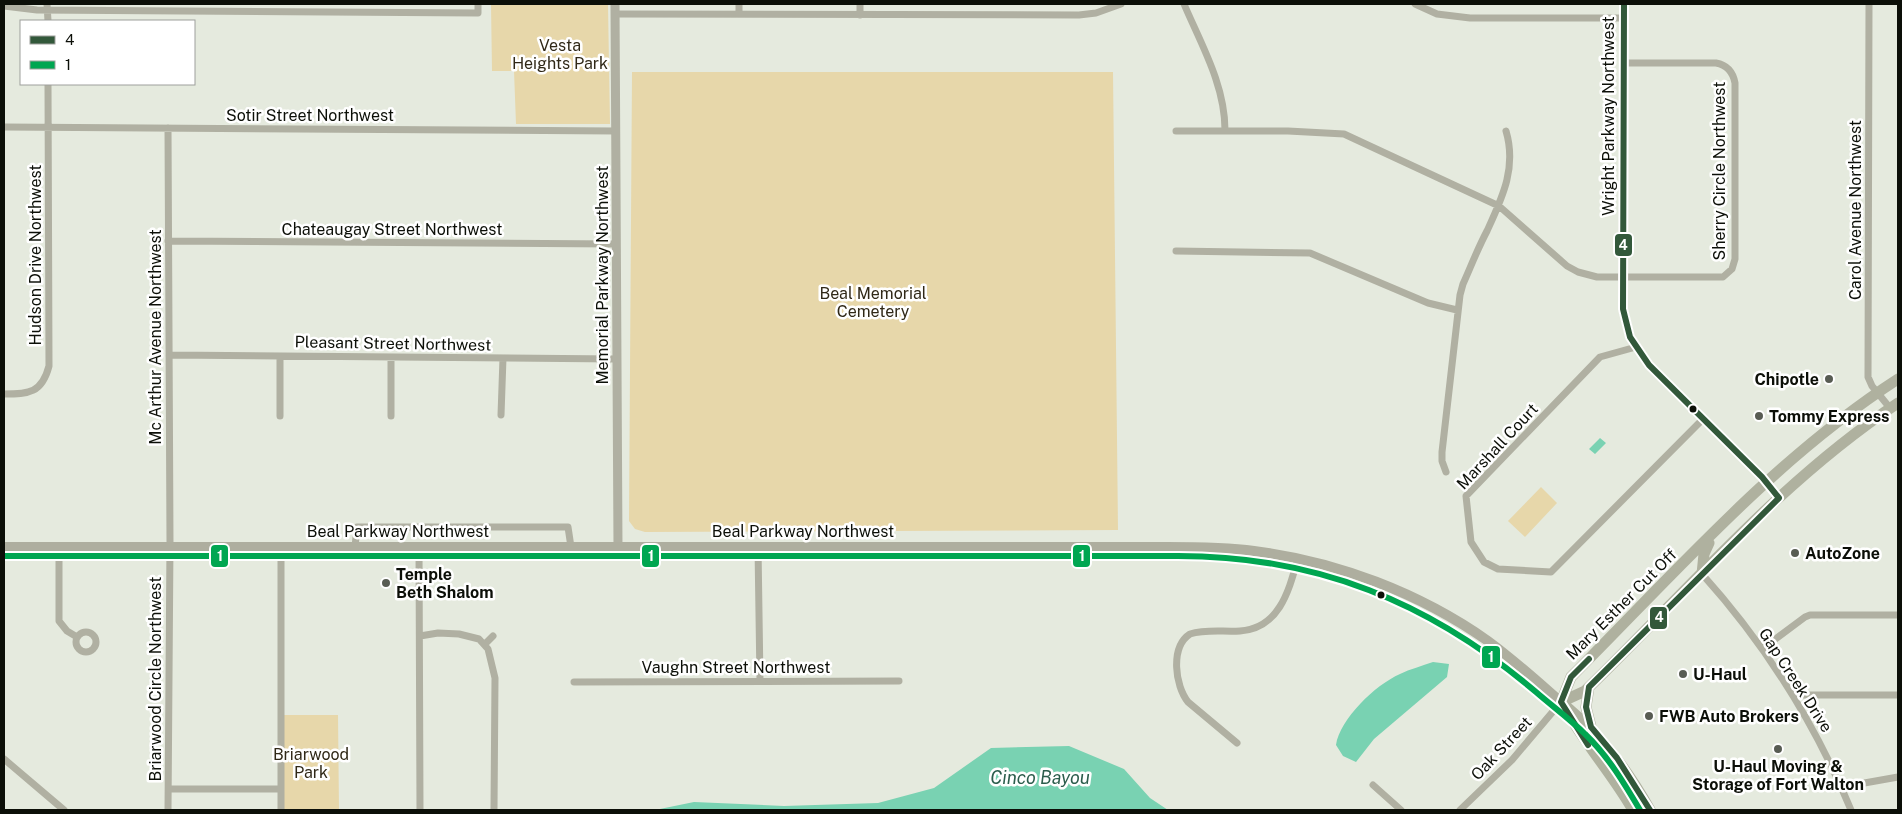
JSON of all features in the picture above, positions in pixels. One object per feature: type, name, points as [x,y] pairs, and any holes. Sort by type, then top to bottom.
[{"type":"main road","name":"Mary Esther Cut Off","points":[[1561,702],[1571,677],[1766,482],[1877,392],[1898,379]]},
{"type":"main road","points":[[1561,702],[1589,687],[1780,498],[1835,450],[1894,406]]},
{"type":"main road","points":[[1702,574],[1701,566],[1704,554],[1714,534]]},
{"type":"main road","name":"Beal Parkway Northwest","points":[[4,547],[1212,548],[1252,550],[1298,558],[1387,586],[1438,610],[1489,642],[1591,727],[1617,758],[1650,810]]},
{"type":"main road","points":[[1589,687],[1586,707],[1591,727]]},
{"type":"main road","name":"Beal Parkway Northwest","points":[[1561,702],[1580,734],[1614,777],[1633,810]]},
{"type":"street","points":[[4,6],[478,13],[478,4]]},
{"type":"street","name":"Memorial Parkway Northwest","points":[[615,4],[618,547]]},
{"type":"street","points":[[739,4],[739,14]]},
{"type":"street","points":[[860,4],[860,14]]},
{"type":"street","points":[[615,14],[1079,15],[1096,13],[1121,4]]},
{"type":"street","points":[[1184,4],[1222,95],[1225,130]]},
{"type":"street","points":[[1415,4],[1437,14],[1470,18],[1624,18]]},
{"type":"street","name":"Wright Parkway Northwest","points":[[1624,4],[1623,279],[1625,320],[1636,347],[1649,365],[1780,498]]},
{"type":"street","name":"Carol Avenue Northwest","points":[[1869,4],[1868,377],[1877,392],[1894,406]]},
{"type":"street","points":[[47,7],[48,20]]},
{"type":"street","name":"Sherry Circle Northwest","points":[[1623,63],[1722,64],[1734,77],[1735,102],[1735,259],[1732,269],[1723,277],[1717,278],[1623,279]]},
{"type":"street","name":"Hudson Drive Northwest","points":[[4,394],[28,393],[36,389],[42,385],[49,366],[48,85]]},
{"type":"street","name":"Sotir Street Northwest","points":[[4,127],[616,130]]},
{"type":"street","name":"Mc Arthur Avenue Northwest","points":[[168,128],[169,547]]},
{"type":"street","points":[[1176,131],[1225,130],[1344,134],[1499,206],[1567,266],[1578,272],[1597,278],[1623,279]]},
{"type":"street","points":[[1446,472],[1442,461],[1442,452],[1457,310],[1463,284],[1499,206],[1510,170],[1511,148],[1506,131]]},
{"type":"street","name":"Chateaugay Street Northwest","points":[[168,241],[616,244]]},
{"type":"street","points":[[1176,251],[1310,253],[1428,304],[1457,310]]},
{"type":"street","name":"Marshall Court","points":[[1636,347],[1600,357],[1464,498],[1471,542],[1484,562],[1498,569],[1551,572],[1703,419]]},
{"type":"street","name":"Pleasant Street Northwest","points":[[169,355],[617,359]]},
{"type":"street","points":[[280,356],[280,416]]},
{"type":"street","points":[[391,356],[391,416]]},
{"type":"street","points":[[502,415],[503,358]]},
{"type":"street","points":[[355,547],[357,527],[568,527],[571,547]]},
{"type":"street","points":[[59,547],[59,620],[67,631],[77,637]]},
{"type":"street","name":"Briarwood Circle Northwest","points":[[168,810],[169,547]]},
{"type":"street","points":[[281,547],[281,810]]},
{"type":"street","points":[[419,547],[420,810]]},
{"type":"street","points":[[758,547],[760,681]]},
{"type":"street","points":[[1237,743],[1182,695],[1178,680],[1178,650],[1181,643],[1190,634],[1250,629],[1270,619],[1278,611],[1287,595],[1298,558]]},
{"type":"street","name":"Gap Creek Drive","points":[[1702,574],[1725,600],[1794,695],[1829,759],[1851,810]]},
{"type":"street","points":[[1762,649],[1810,615],[1898,615]]},
{"type":"street","points":[[420,636],[438,633],[459,634],[479,639],[485,644],[491,657],[495,678],[494,810]]},
{"type":"street","points":[[485,644],[493,636]]},
{"type":"street","name":"Vaughn Street Northwest","points":[[574,682],[898,681]]},
{"type":"street","points":[[1794,695],[1898,695]]},
{"type":"street","name":"Oak Street","points":[[1460,810],[1512,760],[1561,702]]},
{"type":"street","points":[[4,759],[64,810]]},
{"type":"street","points":[[1842,787],[1898,777]]},
{"type":"street","points":[[1373,785],[1401,810]]},
{"type":"street","points":[[168,789],[281,789]]},
{"type":"green space","name":"Vesta Heights Park","points":[[491,4],[608,4],[610,124],[516,124],[514,71],[492,71]]},
{"type":"green space","name":"Beal Memorial Cemetery","points":[[632,72],[1113,72],[1118,530],[645,532],[635,529],[629,521]]},
{"type":"green space","points":[[1541,487],[1557,503],[1525,537],[1508,521]]},
{"type":"green space","name":"Briarwood Park","points":[[284,715],[338,715],[339,810],[284,810]]},
{"type":"water","points":[[1600,438],[1606,443],[1595,454],[1589,449]]},
{"type":"water","points":[[1433,662],[1449,664],[1447,677],[1374,739],[1356,762],[1343,756],[1336,745],[1339,735],[1344,724],[1360,704],[1390,679]]},
{"type":"water","name":"Cinco Bayou","points":[[1069,746],[1124,769],[1150,798],[1168,810],[655,810],[694,802],[784,806],[878,803],[934,788],[991,748]]},
{"type":"transit line","name":"4","points":[[1624,4],[1623,309],[1630,337],[1649,365],[1762,477],[1779,498],[1589,687],[1586,707],[1591,727],[1617,758],[1650,810]]},
{"type":"transit line","name":"1","points":[[4,556],[1178,556],[1229,558],[1278,565],[1324,575],[1369,590],[1413,609],[1455,633],[1496,660],[1579,728],[1593,742],[1615,770],[1640,810]]},
{"type":"transit line","name":"4","points":[[1588,745],[1561,702],[1571,677],[1589,659]]},
{"type":"place","name":"Chipotle","points":[[1829,379]]},
{"type":"place","name":"Tommy Express","points":[[1759,416]]},
{"type":"place","name":"AutoZone","points":[[1795,553]]},
{"type":"place","name":"Temple Beth Shalom","points":[[386,583]]},
{"type":"place","name":"U-Haul","points":[[1683,674]]},
{"type":"place","name":"FWB Auto Brokers","points":[[1649,716]]},
{"type":"place","name":"U-Haul Moving & Storage of Fort Walton","points":[[1778,749]]}]
